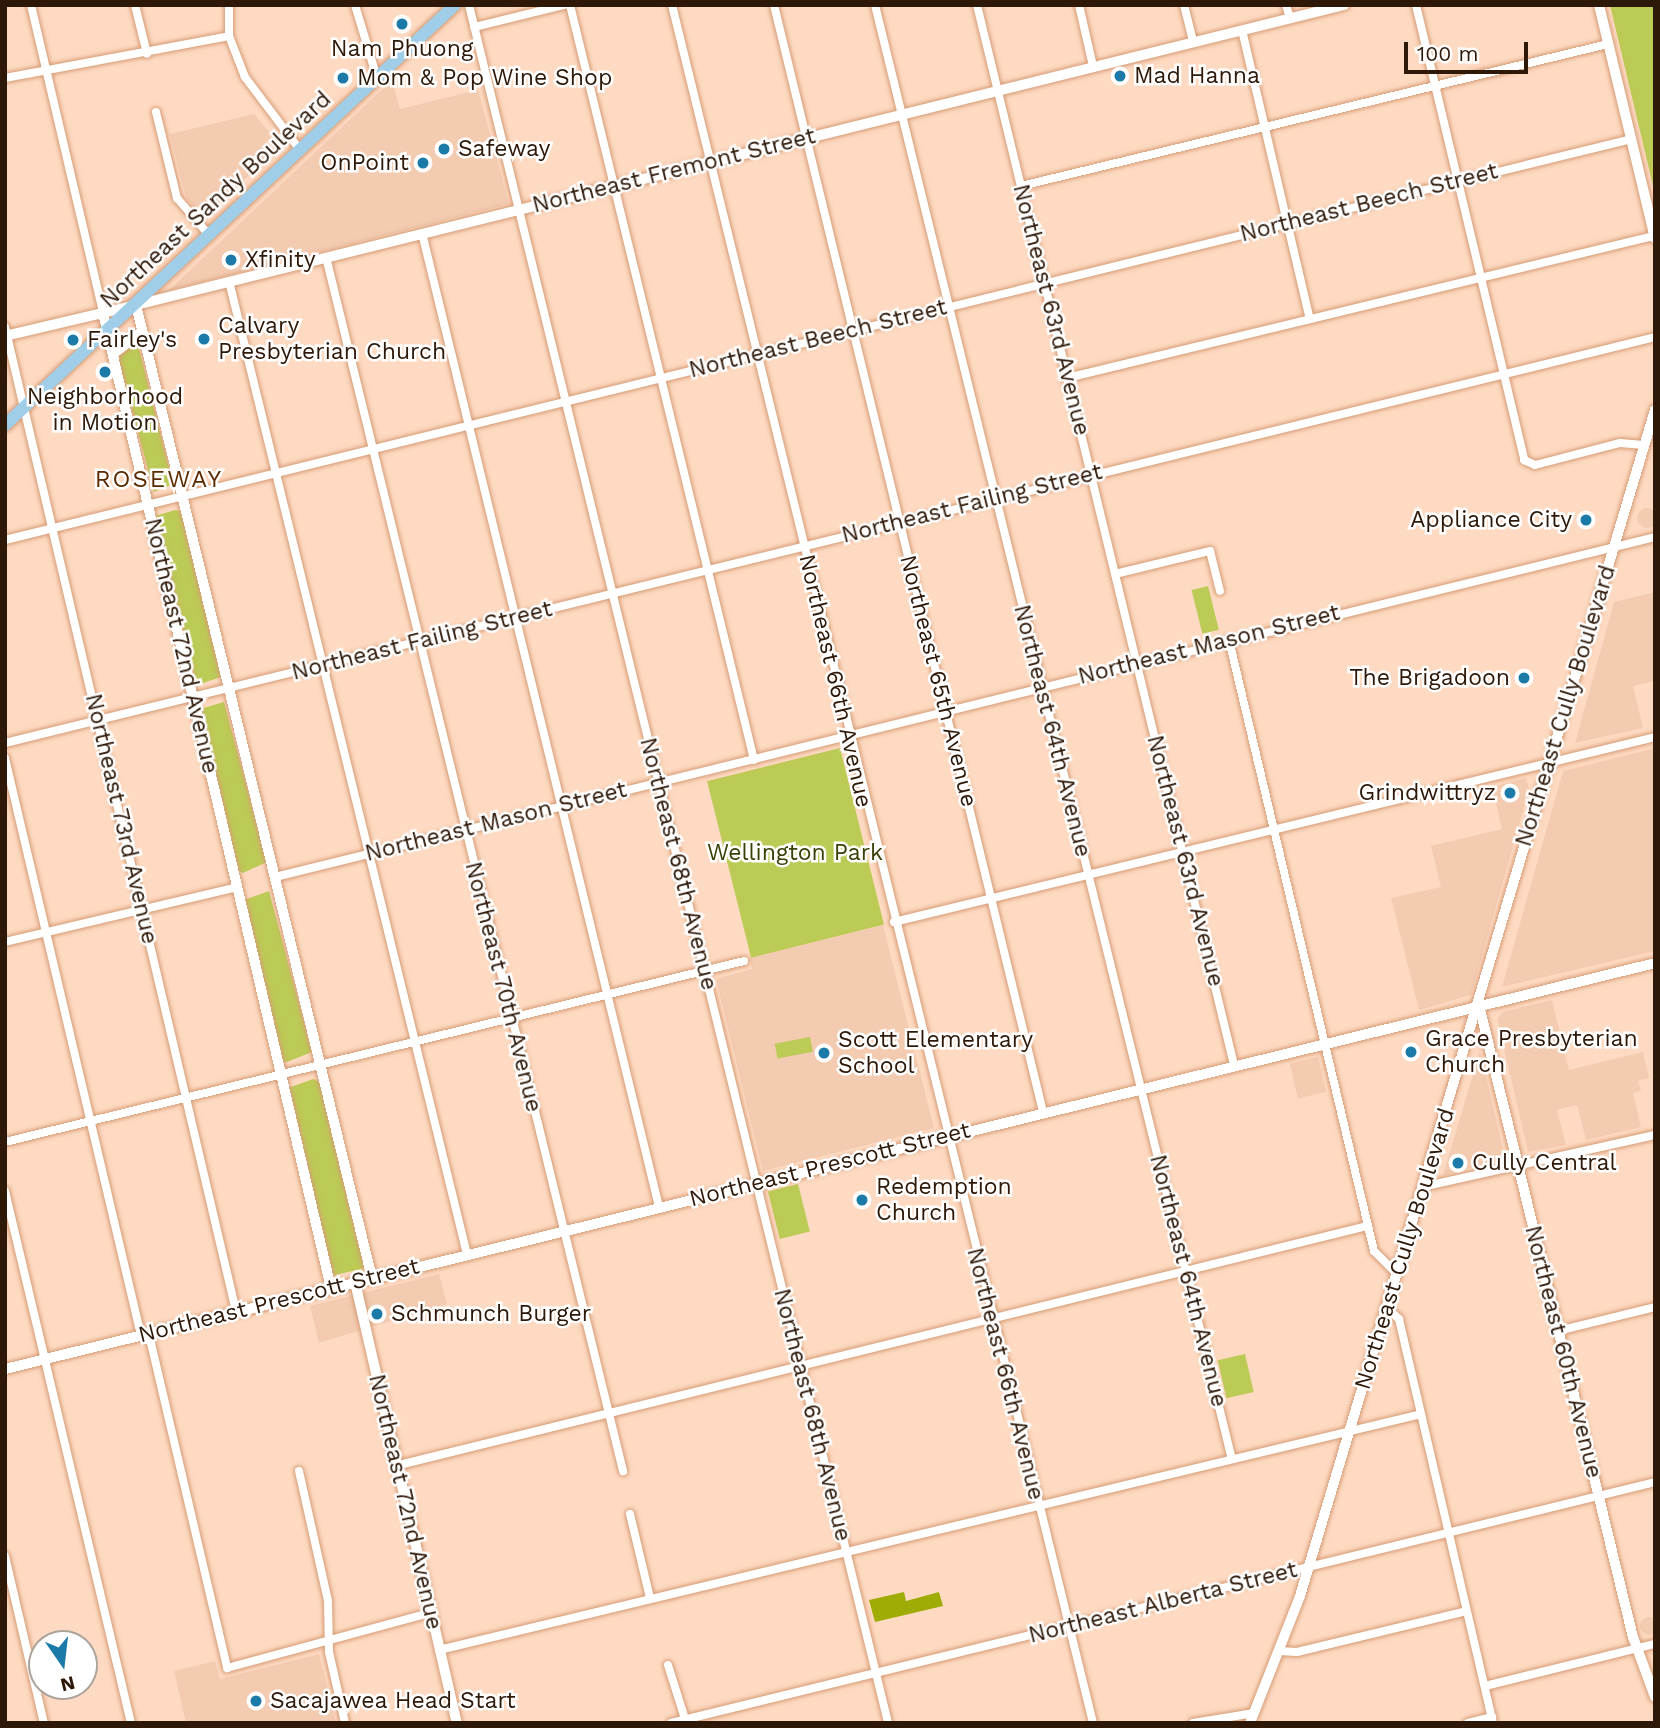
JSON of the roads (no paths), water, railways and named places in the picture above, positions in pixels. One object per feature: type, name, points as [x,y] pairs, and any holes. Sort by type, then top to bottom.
[{"type":"main road","name":"Northeast Sandy Boulevard","points":[[5,425],[455,5]]},
{"type":"main road","name":"Northeast Fremont Street","points":[[136,305],[1344,5]]},
{"type":"main road","points":[[1598,5],[1655,237]]},
{"type":"main road","name":"Northeast Cully Boulevard","points":[[1252,1718],[1308,1567],[1479,1005],[1655,410]]},
{"type":"street","name":"Northeast 72nd Avenue","points":[[31,5],[331,1288]]},
{"type":"street","points":[[135,5],[147,54]]},
{"type":"street","points":[[229,5],[229,36],[254,95],[300,150]]},
{"type":"street","points":[[355,5],[377,78]]},
{"type":"street","name":"Northeast 68th Avenue","points":[[469,5],[799,1366],[880,1671],[888,1723]]},
{"type":"street","points":[[474,27],[564,5]]},
{"type":"street","points":[[570,5],[754,761]]},
{"type":"street","name":"Northeast 66th Avenue","points":[[672,5],[946,1136],[1036,1503],[1071,1626],[1093,1723]]},
{"type":"street","name":"Northeast 65th Avenue","points":[[774,5],[1043,1112]]},
{"type":"street","name":"Northeast 64th Avenue","points":[[875,5],[1138,1088],[1187,1271],[1231,1456]]},
{"type":"street","name":"Northeast 63rd Avenue","points":[[977,5],[1234,1065]]},
{"type":"street","points":[[1079,5],[1093,66]]},
{"type":"street","points":[[1184,5],[1193,41]]},
{"type":"street","points":[[1286,5],[1290,19]]},
{"type":"street","points":[[1416,5],[1503,374],[1528,464],[1620,443],[1644,445]]},
{"type":"street","points":[[1242,30],[1310,319]]},
{"type":"street","points":[[5,78],[46,68],[147,54],[229,36]]},
{"type":"street","points":[[1021,186],[1608,44]]},
{"type":"street","points":[[156,112],[177,198],[209,235]]},
{"type":"street","name":"Northeast Beech Street","points":[[5,540],[1632,139]]},
{"type":"street","points":[[422,233],[659,1207]]},
{"type":"street","points":[[1068,378],[1655,237]]},
{"type":"street","name":"Northeast 70th Avenue","points":[[326,257],[623,1471]]},
{"type":"street","points":[[229,281],[467,1254]]},
{"type":"street","name":"Northeast 72nd Avenue","points":[[136,305],[372,1278]]},
{"type":"street","name":"Northeast Fremont Street","points":[[6,333],[136,305]]},
{"type":"street","points":[[113,354],[141,332]]},
{"type":"street","name":"Northeast 73rd Avenue","points":[[6,333],[236,1311]]},
{"type":"street","name":"Northeast Failing Street","points":[[5,743],[1655,337]]},
{"type":"street","name":"Northeast Mason Street","points":[[275,877],[754,761],[1136,662],[1655,537]]},
{"type":"street","points":[[1115,574],[1210,551],[1220,591]]},
{"type":"street","points":[[1229,640],[1368,1226],[1377,1257],[1396,1273]]},
{"type":"street","points":[[894,922],[1655,737]]},
{"type":"street","points":[[5,758],[90,1121],[227,1668],[430,1613]]},
{"type":"street","points":[[5,942],[237,887]]},
{"type":"street","points":[[5,1142],[744,961]]},
{"type":"street","name":"Northeast Prescott Street","points":[[5,1368],[1655,962]]},
{"type":"street","name":"Northeast 60th Avenue","points":[[1479,1005],[1598,1496],[1637,1649],[1655,1697]]},
{"type":"street","points":[[1422,1187],[1519,1168],[1655,1135]]},
{"type":"street","points":[[5,1191],[131,1723]]},
{"type":"street","points":[[395,1466],[1368,1226]]},
{"type":"street","name":"Northeast 72nd Avenue","points":[[355,1282],[395,1466],[457,1723]]},
{"type":"street","points":[[1386,1307],[1399,1319],[1492,1720],[1468,1723]]},
{"type":"street","points":[[1558,1331],[1655,1307]]},
{"type":"street","points":[[439,1650],[1231,1456],[1421,1414]]},
{"type":"street","points":[[299,1471],[328,1601],[328,1641],[345,1723]]},
{"type":"street","name":"Northeast Alberta Street","points":[[671,1723],[1655,1482]]},
{"type":"street","points":[[630,1514],[650,1598]]},
{"type":"street","points":[[5,1556],[44,1723]]},
{"type":"street","points":[[1279,1651],[1297,1652],[1466,1611]]},
{"type":"street","points":[[1485,1685],[1655,1644]]},
{"type":"street","points":[[668,1665],[686,1721]]},
{"type":"street","points":[[1194,1723],[1252,1718]]},
{"type":"place","name":"Nam Phuong","points":[[402,24]]},
{"type":"place","name":"Mad Hanna","points":[[1120,76]]},
{"type":"place","name":"Mom & Pop Wine Shop","points":[[343,78]]},
{"type":"place","name":"Safeway","points":[[444,149]]},
{"type":"place","name":"OnPoint","points":[[423,163]]},
{"type":"place","name":"Xfinity","points":[[231,260]]},
{"type":"place","name":"Calvary Presbyterian Church","points":[[204,339]]},
{"type":"place","name":"Fairley's","points":[[73,340]]},
{"type":"place","name":"Neighborhood in Motion","points":[[105,372]]},
{"type":"place","name":"Appliance City","points":[[1586,520]]},
{"type":"place","name":"The Brigadoon","points":[[1524,678]]},
{"type":"place","name":"Grindwittryz","points":[[1510,793]]},
{"type":"place","name":"Grace Presbyterian Church","points":[[1411,1052]]},
{"type":"place","name":"Scott Elementary School","points":[[824,1053]]},
{"type":"place","name":"Cully Central","points":[[1458,1163]]},
{"type":"place","name":"Redemption Church","points":[[862,1200]]},
{"type":"place","name":"Schmunch Burger","points":[[377,1314]]},
{"type":"place","name":"Sacajawea Head Start","points":[[256,1701]]},
{"type":"district","name":"ROSEWAY","points":[[159,480]]},
{"type":"park label","name":"Wellington Park","points":[[795,853]]}]
